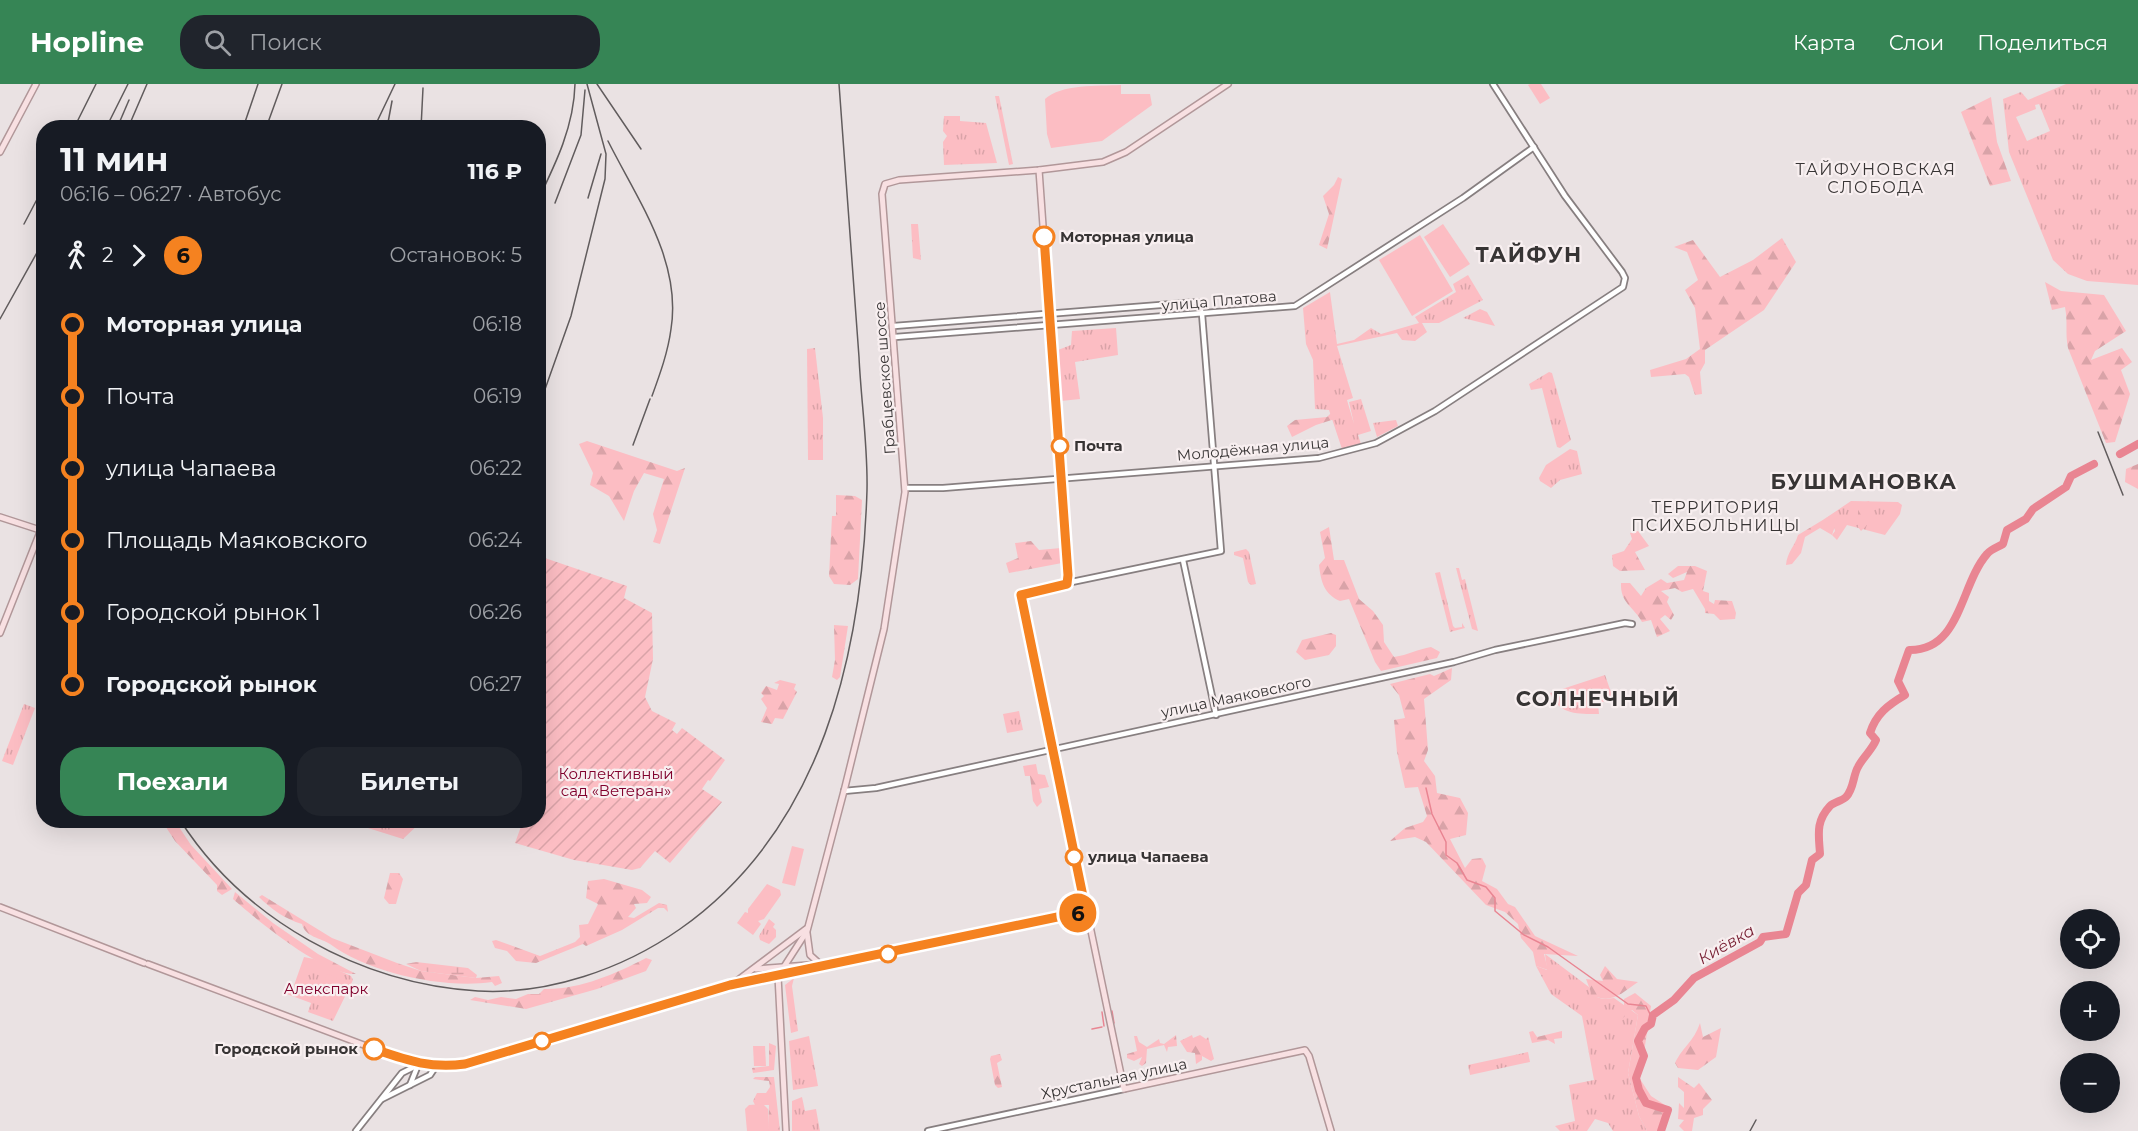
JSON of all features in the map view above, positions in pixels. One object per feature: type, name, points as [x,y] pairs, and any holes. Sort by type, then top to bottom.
[{"type":"main road","points":[[0,152],[36,84]]},
{"type":"main road","name":"Грабцевское шоссе","points":[[807,929],[884,629],[905,488],[882,194],[885,184],[899,180],[1087,165],[1117,157],[1228,84]]},
{"type":"main road","points":[[1039,170],[1069,564],[1067,584],[1021,595],[1124,1089]]},
{"type":"main road","points":[[0,517],[36,529]]},
{"type":"main road","points":[[0,633],[36,540]]},
{"type":"main road","points":[[0,907],[418,1065],[436,1066],[465,1064],[730,985],[1086,911]]},
{"type":"main road","points":[[807,929],[810,955],[821,964]]},
{"type":"main road","points":[[786,1131],[778,976],[807,929]]},
{"type":"main road","points":[[730,985],[807,929]]},
{"type":"main road","points":[[754,969],[841,963]]},
{"type":"main road","name":"Хрустальная улица","points":[[1124,1089],[1305,1050],[1309,1056],[1331,1131]]},
{"type":"street","points":[[1493,84],[1534,147]]},
{"type":"street","name":"Молодёжная улица","points":[[905,488],[915,490],[1319,458],[1376,443],[1435,411],[1623,287],[1625,281],[1622,272],[1563,192],[1534,147]]},
{"type":"street","name":"улица Платова","points":[[894,337],[1263,310],[1298,304],[1463,198],[1534,147]]},
{"type":"street","name":"улица Платова","points":[[894,326],[1198,302],[1202,314]]},
{"type":"street","points":[[1067,584],[1221,551],[1202,314]]},
{"type":"street","points":[[1183,560],[1216,715]]},
{"type":"street","name":"улица Маяковского","points":[[844,791],[876,788],[1454,662],[1518,645],[1625,623],[1632,624]]},
{"type":"street","points":[[402,1059],[402,1073]]},
{"type":"street","points":[[410,1084],[418,1065]]},
{"type":"street","points":[[356,1131],[402,1073],[418,1065]]},
{"type":"street","points":[[380,1101],[430,1075],[436,1066]]},
{"type":"street","points":[[398,1079],[404,1088]]},
{"type":"street","name":"Хрустальная улица","points":[[928,1131],[1124,1089]]},
{"type":"green space","points":[[1541,84],[1550,98],[1540,104],[1528,85]]},
{"type":"green space","points":[[2066,84],[2138,84],[2138,285],[2087,281],[2068,274],[2053,260],[2009,152],[2003,99],[2021,92],[2028,100]],"holes":[[[2039,104],[2050,131],[2027,141],[2016,117],[2036,109],[2035,105]]]},
{"type":"green space","points":[[1121,85],[1121,94],[1150,94],[1152,105],[1102,141],[1051,148],[1047,134],[1045,99],[1070,88]]},
{"type":"green space","points":[[995,96],[999,96],[1013,164],[1009,165]]},
{"type":"green space","points":[[1991,97],[1997,142],[2011,181],[1990,186],[1961,112]]},
{"type":"green space","points":[[944,116],[960,116],[960,121],[986,123],[997,163],[944,165],[943,142],[947,136],[943,131]]},
{"type":"green space","points":[[1338,177],[1342,179],[1327,249],[1319,245],[1329,214],[1323,196],[1334,185]]},
{"type":"green space","points":[[911,224],[918,224],[921,260],[913,258]]},
{"type":"green space","points":[[1443,224],[1470,264],[1450,277],[1424,237]]},
{"type":"green space","points":[[1420,235],[1453,291],[1412,316],[1379,260]]},
{"type":"green space","points":[[1782,238],[1796,262],[1764,310],[1705,350],[1705,363],[1700,372],[1702,394],[1695,395],[1689,377],[1685,374],[1651,377],[1650,370],[1686,359],[1700,349],[1695,308],[1685,290],[1698,280],[1687,252],[1674,247],[1693,240],[1720,277],[1753,260]]},
{"type":"green space","points":[[1468,275],[1483,300],[1439,323],[1422,323],[1427,332],[1415,341],[1402,340],[1397,333],[1337,346],[1353,398],[1347,400],[1354,424],[1349,402],[1361,399],[1371,431],[1358,435],[1361,444],[1342,449],[1329,410],[1315,409],[1313,360],[1306,344],[1303,308],[1330,292],[1337,344],[1354,340],[1371,328],[1381,334],[1419,323],[1415,317],[1456,292],[1453,284]]},
{"type":"green space","points":[[2045,282],[2061,291],[2104,295],[2126,331],[2095,351],[2091,360],[2122,348],[2132,362],[2121,370],[2130,394],[2115,442],[2106,443],[2068,348],[2065,307],[2052,310]]},
{"type":"green space","points":[[1480,309],[1487,312],[1495,326],[1463,318]]},
{"type":"green space","points":[[1116,328],[1118,355],[1075,362],[1080,399],[1061,401],[1058,350],[1071,345],[1072,331]]},
{"type":"green space","points":[[815,348],[823,418],[823,460],[808,460],[807,349]]},
{"type":"green space","points":[[1549,372],[1552,373],[1571,440],[1560,448],[1557,447],[1542,388],[1531,390],[1529,384]]},
{"type":"green space","points":[[1334,410],[1341,417],[1316,425],[1292,437],[1287,426],[1295,420],[1327,417]]},
{"type":"green space","points":[[1396,420],[1398,426],[1377,437],[1373,423]]},
{"type":"green space","points":[[587,441],[677,471],[685,468],[660,544],[653,542],[657,530],[653,514],[664,479],[644,473],[634,491],[624,521],[609,496],[590,485],[593,473],[579,444]]},
{"type":"green space","points":[[1570,449],[1577,451],[1582,474],[1560,480],[1551,488],[1540,481],[1539,478],[1546,465]]},
{"type":"green space","points":[[2138,464],[2138,489],[2125,482],[2126,469]]},
{"type":"green space","points":[[836,495],[855,496],[862,500],[858,579],[850,585],[834,584],[829,576],[832,516],[836,516]]},
{"type":"green space","points":[[1851,501],[1898,502],[1902,505],[1900,514],[1885,535],[1847,525],[1837,540],[1832,535],[1835,531],[1831,516],[1823,520]]},
{"type":"green space","points":[[1869,501],[1873,509],[1866,516],[1866,526],[1861,531],[1858,527],[1858,510],[1862,503]]},
{"type":"green space","points":[[1831,515],[1836,523],[1832,535],[1820,528],[1805,537],[1801,553],[1792,564],[1786,565],[1798,535]]},
{"type":"green space","points":[[1329,527],[1334,560],[1344,560],[1359,599],[1373,611],[1383,625],[1384,642],[1394,657],[1431,647],[1440,652],[1437,658],[1381,671],[1375,662],[1349,599],[1340,601],[1330,595],[1322,582],[1319,565],[1325,558],[1320,532]]},
{"type":"green space","points":[[1638,531],[1649,546],[1635,552],[1645,570],[1620,571],[1613,566],[1612,555],[1624,551],[1632,539],[1630,533]]},
{"type":"green space","points":[[1031,541],[1039,550],[1061,548],[1062,563],[1009,573],[1006,563],[1018,558],[1015,543]]},
{"type":"green space","points":[[1246,549],[1249,552],[1256,584],[1251,585],[1248,582],[1243,558],[1234,555],[1234,552]]},
{"type":"green space","name":"Коллективный сад «Ветеран»","points":[[546,558],[627,586],[624,598],[652,613],[653,659],[645,697],[652,711],[676,723],[672,730],[677,734],[682,728],[725,760],[702,789],[722,802],[670,863],[655,851],[640,868],[632,870],[574,860],[515,843],[520,828],[546,828]]},
{"type":"green space","points":[[1678,566],[1695,566],[1707,571],[1703,591],[1709,593],[1709,601],[1714,604],[1715,600],[1732,601],[1736,613],[1735,619],[1720,620],[1714,614],[1705,613],[1693,589],[1682,592],[1675,588],[1661,591],[1669,597],[1667,602],[1674,615],[1671,620],[1665,615],[1660,619],[1670,631],[1657,637],[1651,620],[1642,622],[1625,600],[1621,583],[1630,583],[1641,596],[1646,588],[1661,579],[1667,583],[1684,580],[1687,572],[1673,578],[1668,574]]},
{"type":"green space","points":[[1456,568],[1459,568],[1462,580],[1465,579],[1478,631],[1472,629]]},
{"type":"green space","points":[[1440,572],[1453,626],[1462,627],[1462,623],[1465,628],[1450,632],[1435,573]]},
{"type":"green space","points":[[834,625],[848,626],[840,677],[837,680],[832,677],[835,660]]},
{"type":"green space","points":[[1331,633],[1336,635],[1336,646],[1329,655],[1305,660],[1296,652],[1302,640]]},
{"type":"green space","points":[[1452,668],[1451,680],[1424,699],[1428,750],[1424,761],[1435,776],[1437,793],[1460,798],[1468,813],[1466,835],[1450,839],[1465,868],[1472,859],[1482,858],[1486,866],[1482,881],[1497,889],[1508,904],[1515,907],[1535,936],[1578,956],[1544,954],[1548,970],[1536,966],[1533,952],[1521,938],[1518,924],[1505,912],[1486,905],[1426,842],[1415,837],[1390,841],[1405,828],[1423,822],[1427,816],[1418,787],[1405,788],[1397,752],[1394,720],[1405,718],[1399,695],[1390,684],[1430,674],[1434,676]]},
{"type":"green space","points":[[1605,675],[1613,698],[1598,704],[1599,714],[1570,712],[1558,706],[1550,693]]},
{"type":"green space","points":[[780,680],[796,684],[794,689],[797,692],[783,719],[775,718],[772,724],[761,722],[767,708],[761,699],[764,696],[761,693],[766,686],[777,690],[779,684],[774,683]]},
{"type":"green space","points":[[24,704],[35,708],[13,765],[2,761]]},
{"type":"green space","points":[[1019,711],[1023,730],[1007,733],[1003,714]]},
{"type":"green space","points":[[1036,764],[1038,774],[1045,775],[1049,787],[1039,789],[1042,802],[1037,807],[1033,801],[1030,776],[1025,776],[1023,766]]},
{"type":"green space","points":[[167,828],[180,828],[191,845],[232,889],[222,895],[217,891],[217,885],[175,841]]},
{"type":"green space","points":[[368,828],[415,828],[403,839]]},
{"type":"green space","points":[[792,846],[804,849],[795,886],[782,883]]},
{"type":"green space","points":[[390,873],[399,873],[403,879],[396,904],[389,904],[384,898]]},
{"type":"green space","points":[[604,879],[642,890],[651,897],[647,903],[634,904],[636,908],[628,917],[634,918],[659,903],[667,905],[668,912],[664,908],[658,908],[622,930],[586,946],[583,944],[536,963],[516,961],[507,951],[495,948],[492,941],[496,940],[540,956],[575,942],[580,937],[579,925],[588,924],[598,904],[586,898],[588,881]]},
{"type":"green space","points":[[767,884],[780,890],[781,895],[764,919],[758,921],[761,924],[753,935],[737,923],[745,912],[748,913],[748,909]]},
{"type":"green space","points":[[235,892],[273,923],[318,954],[356,974],[343,972],[309,957],[233,899]]},
{"type":"green space","points":[[262,895],[332,938],[397,963],[421,971],[476,978],[499,976],[502,983],[495,986],[492,982],[473,984],[429,981],[385,971],[346,954],[306,932],[302,924],[268,906],[259,897]]},
{"type":"green space","points":[[769,919],[775,924],[773,927],[776,930],[776,937],[769,944],[760,940],[759,936]]},
{"type":"green space","points":[[1545,954],[1589,987],[1596,996],[1602,999],[1614,998],[1638,1015],[1628,1073],[1639,1116],[1647,1131],[1613,1131],[1608,1123],[1595,1119],[1587,1131],[1560,1131],[1555,1126],[1575,1121],[1569,1085],[1594,1080],[1582,1016],[1551,994],[1536,966],[1547,970]]},
{"type":"green space","name":"Алекспарк","points":[[304,957],[314,959],[351,976],[353,980],[333,1021],[308,1012],[311,1003],[284,993],[285,989],[292,991]]},
{"type":"green space","points":[[646,958],[652,960],[646,971],[597,989],[526,1009],[470,1000],[475,997],[488,1000],[501,997],[516,999],[528,994],[539,994],[544,989],[583,984]]},
{"type":"green space","points":[[416,962],[468,968],[477,975],[476,978],[421,971],[406,964]]},
{"type":"green space","points":[[1605,966],[1617,979],[1638,982],[1611,998],[1605,999],[1592,995],[1586,979],[1603,981],[1600,975]]},
{"type":"green space","points":[[327,974],[351,984],[346,996],[323,987]]},
{"type":"green space","points":[[794,978],[792,986],[798,1031],[791,1033],[785,985]]},
{"type":"green space","points":[[1635,993],[1651,1006],[1640,1079],[1651,1096],[1668,1107],[1661,1131],[1647,1131],[1639,1116],[1628,1073],[1638,1015],[1632,1010],[1618,1022],[1617,1011],[1624,1008],[1624,999]]},
{"type":"green space","points":[[1700,1023],[1703,1037],[1721,1028],[1716,1057],[1698,1070],[1678,1068],[1675,1063]]},
{"type":"green space","points":[[1533,1031],[1537,1037],[1562,1031],[1562,1038],[1554,1039],[1555,1044],[1548,1040],[1532,1043],[1529,1032]]},
{"type":"green space","points":[[1176,1035],[1177,1046],[1168,1047],[1167,1052],[1164,1045],[1147,1049],[1146,1063],[1142,1066],[1139,1064],[1142,1057],[1134,1061],[1127,1058],[1127,1054],[1137,1051],[1134,1036],[1137,1036],[1139,1042],[1147,1047],[1159,1039],[1160,1043],[1164,1044]]},
{"type":"green space","points":[[1192,1035],[1193,1038],[1200,1035],[1206,1039],[1208,1037],[1214,1059],[1211,1061],[1202,1056],[1202,1060],[1196,1064],[1195,1053],[1187,1052],[1180,1041]]},
{"type":"green space","points":[[809,1036],[818,1086],[793,1090],[789,1041]]},
{"type":"green space","points":[[769,1043],[776,1046],[774,1070],[753,1073],[752,1068],[769,1066]]},
{"type":"green space","points":[[753,1046],[765,1046],[766,1066],[754,1066]]},
{"type":"green space","points":[[1528,1052],[1530,1062],[1470,1075],[1468,1065]]},
{"type":"green space","points":[[1000,1054],[1002,1060],[997,1063],[1002,1087],[998,1088],[995,1085],[990,1059],[991,1056]]},
{"type":"green space","points":[[755,1077],[774,1077],[780,1131],[768,1131],[769,1105],[755,1105],[753,1101],[757,1093],[766,1093],[770,1087],[769,1081],[753,1079]]},
{"type":"green space","points":[[1678,1077],[1694,1088],[1699,1083],[1712,1100],[1703,1109],[1703,1115],[1694,1118],[1692,1131],[1684,1131],[1679,1126],[1684,1120],[1678,1119],[1679,1103],[1684,1108],[1684,1092],[1678,1087]]},
{"type":"green space","points":[[802,1097],[805,1111],[816,1109],[820,1131],[792,1131],[792,1101]]},
{"type":"green space","points":[[763,1104],[768,1109],[769,1131],[747,1131],[745,1109],[749,1105]]},
{"type":"waterway","name":"Киёвка","points":[[2120,454],[2138,444]]},
{"type":"waterway","name":"Киёвка","points":[[1661,1131],[1668,1110],[1646,1103],[1636,1078],[1644,1056],[1638,1041],[1645,1028],[1651,1024],[1653,1015],[1674,1000],[1694,978],[1760,942],[1763,937],[1786,934],[1798,893],[1806,885],[1812,860],[1820,854],[1819,829],[1822,818],[1830,806],[1849,794],[1858,767],[1876,740],[1870,733],[1879,715],[1905,695],[1898,681],[1909,650],[1926,647],[1939,640],[1949,628],[1978,567],[1989,552],[2003,544],[2007,530],[2026,519],[2033,509],[2066,487],[2071,476],[2094,464]]},
{"type":"waterway","points":[[1426,788],[1432,814],[1446,842],[1446,855],[1457,863],[1467,880],[1486,887],[1495,898],[1495,911],[1524,935],[1548,947],[1628,1004],[1646,1006],[1652,1018]]},
{"type":"waterway","points":[[1112,1011],[1114,1023]]},
{"type":"waterway","points":[[1102,1012],[1104,1026]]},
{"type":"waterway","points":[[1092,1029],[1102,1027]]},
{"type":"railway","points":[[78,120],[96,84]]},
{"type":"railway","points":[[110,120],[128,84]]},
{"type":"railway","points":[[131,120],[147,84]]},
{"type":"railway","points":[[246,120],[258,84]]},
{"type":"railway","points":[[269,120],[282,84]]},
{"type":"railway","points":[[378,120],[395,84]]},
{"type":"railway","points":[[546,182],[568,129],[575,84]]},
{"type":"railway","points":[[546,386],[571,316],[605,179],[606,154],[587,84]]},
{"type":"railway","points":[[597,84],[641,149]]},
{"type":"railway","points":[[186,828],[206,856],[237,888],[272,916],[309,940],[349,960],[391,975],[434,986],[478,991],[531,989],[558,984],[609,967],[634,956],[680,929],[729,888],[768,841],[800,790],[825,734],[843,675],[856,614],[863,552],[867,473],[839,84]]},
{"type":"railway","points":[[421,120],[423,88]]},
{"type":"railway","points":[[555,203],[581,135],[585,90]]},
{"type":"railway","points":[[120,120],[129,100]]},
{"type":"railway","points":[[388,120],[392,101]]},
{"type":"railway","points":[[608,141],[644,208],[664,255],[670,279],[673,304],[671,329],[666,355],[652,396]]},
{"type":"railway","points":[[588,198],[601,154]]},
{"type":"railway","points":[[24,224],[36,201]]},
{"type":"railway","points":[[0,319],[36,254]]},
{"type":"railway","points":[[633,445],[650,399]]},
{"type":"railway","points":[[2098,432],[2123,495]]},
{"type":"railway","points":[[1750,1131],[1756,1120]]},
{"type":"bus line","name":"6","points":[[374,1049],[418,1065],[465,1064],[730,985],[802,972],[1086,911],[1021,595],[1067,584],[1069,564],[1044,237]]},
{"type":"place","name":"Моторная улица","points":[[1044,237]]},
{"type":"place","name":"Почта","points":[[1060,446]]},
{"type":"place","name":"улица Чапаева","points":[[1074,857]]},
{"type":"place","name":"Городской рынок","points":[[374,1049]]},
{"type":"district","name":"ТАЙФУНОВСКАЯ СЛОБОДА","points":[[1876,178]]},
{"type":"district","name":"ТАЙФУН","points":[[1529,255]]},
{"type":"district","name":"БУШМАНОВКА","points":[[1864,482]]},
{"type":"district","name":"ТЕРРИТОРИЯ ПСИХБОЛЬНИЦЫ","points":[[1716,516]]},
{"type":"district","name":"СОЛНЕЧНЫЙ","points":[[1598,699]]}]
